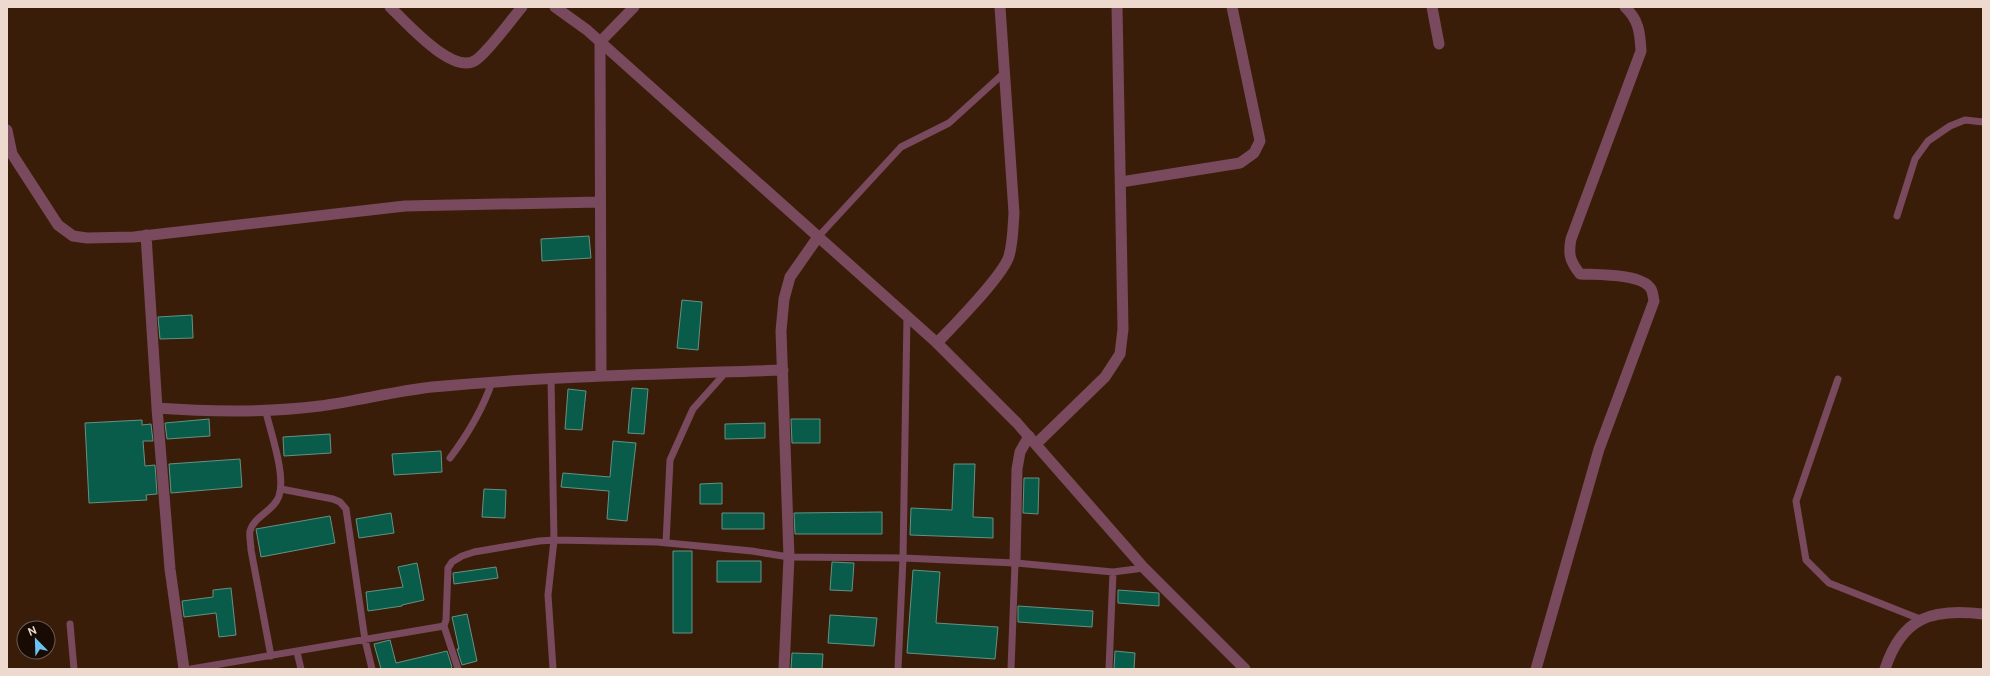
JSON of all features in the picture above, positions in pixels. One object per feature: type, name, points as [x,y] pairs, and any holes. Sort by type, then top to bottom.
[{"type":"street","points":[[390,7],[445,58],[461,64],[475,61],[522,7]]},
{"type":"street","points":[[556,7],[600,42],[937,343],[1032,440],[1144,568],[1245,669]]},
{"type":"street","points":[[601,376],[600,42],[634,7]]},
{"type":"street","points":[[937,343],[996,276],[1009,257],[1014,213],[1000,7]]},
{"type":"street","points":[[1015,563],[1017,469],[1020,452],[1105,377],[1120,354],[1123,329],[1117,7]]},
{"type":"street","points":[[1121,182],[1240,163],[1254,153],[1260,141],[1232,7]]},
{"type":"street","points":[[1432,7],[1439,44]]},
{"type":"street","points":[[1536,669],[1599,449],[1654,301],[1651,288],[1643,282],[1627,277],[1580,274],[1573,266],[1569,254],[1571,239],[1641,51],[1640,29],[1633,15],[1625,7]]},
{"type":"street","points":[[7,130],[12,154],[58,225],[73,236],[87,238],[146,235],[404,206],[600,202]]},
{"type":"street","points":[[146,235],[156,408],[170,569],[184,669]]},
{"type":"street","points":[[784,669],[789,557],[781,331],[784,299],[790,277],[818,237]]},
{"type":"street","points":[[156,408],[205,411],[266,412],[322,406],[431,387],[492,382],[551,378],[783,370]]},
{"type":"street","points":[[1885,669],[1889,656],[1905,630],[1920,619],[1937,614],[1963,611],[1983,614]]},
{"type":"lane","points":[[818,237],[902,147],[949,123],[1004,72]]},
{"type":"lane","points":[[1897,216],[1915,159],[1928,141],[1950,126],[1965,120],[1983,122]]},
{"type":"lane","points":[[898,669],[903,558],[907,316]]},
{"type":"lane","points":[[666,543],[670,460],[693,409],[726,372]]},
{"type":"lane","points":[[551,378],[554,540],[548,595],[553,669]]},
{"type":"lane","points":[[1838,379],[1796,501],[1806,560],[1829,583],[1920,619]]},
{"type":"lane","points":[[450,458],[471,430],[484,404],[492,382]]},
{"type":"lane","points":[[266,412],[280,475],[281,489],[278,498],[254,523],[250,532],[251,550],[271,656]]},
{"type":"lane","points":[[281,489],[333,499],[340,502],[346,509],[365,640],[372,669]]},
{"type":"lane","points":[[458,669],[444,626],[446,620],[448,568],[452,562],[462,556],[474,552],[539,540],[666,543],[752,551],[789,557],[903,558],[1015,563],[1113,572],[1144,568]]},
{"type":"lane","points":[[1011,669],[1015,563]]},
{"type":"lane","points":[[1109,669],[1113,572]]},
{"type":"lane","points":[[70,624],[74,669]]},
{"type":"lane","points":[[191,669],[444,626]]},
{"type":"lane","points":[[298,652],[301,669]]},
{"type":"building","points":[[589,236],[591,258],[542,261],[541,239]]},
{"type":"building","points":[[682,300],[702,302],[698,350],[677,348]]},
{"type":"building","points":[[192,315],[193,338],[160,339],[158,317]]},
{"type":"building","points":[[632,388],[648,389],[644,434],[628,433]]},
{"type":"building","points":[[568,389],[586,391],[582,430],[565,429]]},
{"type":"building","points":[[209,419],[210,436],[167,439],[165,423]]},
{"type":"building","points":[[791,419],[820,419],[820,443],[792,443]]},
{"type":"building","points":[[142,420],[142,425],[151,424],[153,441],[143,441],[145,466],[155,465],[157,494],[146,495],[147,500],[89,503],[85,423]]},
{"type":"building","points":[[765,423],[765,438],[725,439],[725,424]]},
{"type":"building","points":[[330,434],[331,453],[284,456],[283,437]]},
{"type":"building","points":[[613,441],[636,443],[627,521],[607,519],[609,491],[561,487],[563,473],[610,477]]},
{"type":"building","points":[[441,451],[442,472],[394,475],[392,454]]},
{"type":"building","points":[[240,459],[242,487],[171,493],[169,464]]},
{"type":"building","points":[[954,464],[975,464],[973,517],[993,518],[993,538],[910,535],[911,508],[952,510]]},
{"type":"building","points":[[1024,478],[1039,478],[1038,514],[1023,513]]},
{"type":"building","points":[[722,483],[722,504],[700,504],[700,484]]},
{"type":"building","points":[[484,489],[506,490],[505,518],[482,517]]},
{"type":"building","points":[[882,512],[882,534],[795,534],[794,513]]},
{"type":"building","points":[[391,513],[394,533],[359,538],[356,519]]},
{"type":"building","points":[[722,513],[764,513],[764,529],[722,529]]},
{"type":"building","points":[[330,516],[335,543],[261,557],[256,529]]},
{"type":"building","points":[[673,551],[692,551],[692,633],[673,633]]},
{"type":"building","points":[[717,561],[761,561],[761,582],[717,582]]},
{"type":"building","points":[[832,562],[854,563],[852,591],[830,590]]},
{"type":"building","points":[[417,563],[424,600],[402,606],[368,611],[366,592],[403,587],[398,567]]},
{"type":"building","points":[[496,567],[498,578],[454,584],[453,573]]},
{"type":"building","points":[[913,570],[940,572],[936,623],[998,627],[995,659],[907,653]]},
{"type":"building","points":[[231,588],[236,635],[219,637],[216,613],[184,617],[182,601],[213,597],[213,590]]},
{"type":"building","points":[[1118,590],[1159,593],[1159,606],[1118,603]]},
{"type":"building","points":[[1018,606],[1093,611],[1092,627],[1018,622]]},
{"type":"building","points":[[467,614],[477,661],[462,665],[457,649],[459,649],[452,617]]},
{"type":"building","points":[[830,615],[877,618],[874,646],[828,643]]},
{"type":"building","points":[[390,640],[396,663],[447,651],[452,667],[450,669],[381,669],[374,644]]},
{"type":"building","points":[[1115,651],[1135,653],[1134,669],[1114,669]]},
{"type":"building","points":[[792,653],[823,654],[822,669],[791,669]]}]
